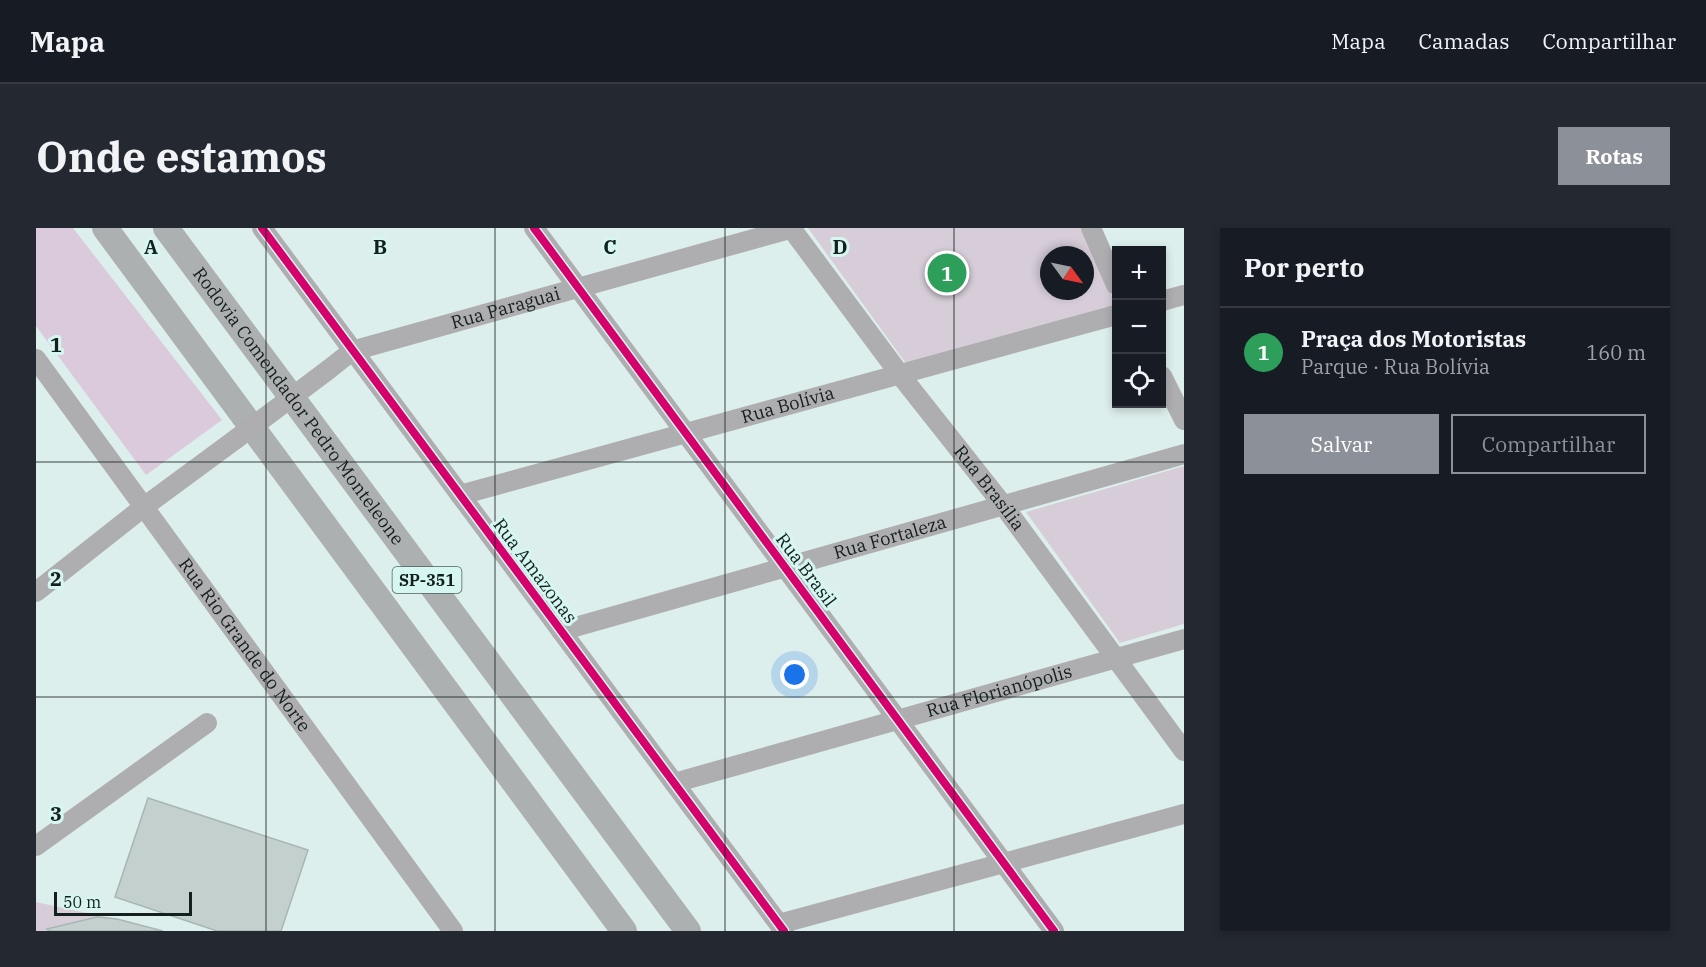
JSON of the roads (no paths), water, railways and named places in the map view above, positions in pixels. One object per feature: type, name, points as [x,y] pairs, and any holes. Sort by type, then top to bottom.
[{"type":"main road","name":"SP-351","points":[[105,228],[624,931]]},
{"type":"main road","name":"Rodovia Comendador Pedro Monteleone","points":[[166,228],[688,931]]},
{"type":"street","name":"Rua Amazonas","points":[[262,228],[782,927]]},
{"type":"street","name":"Rua Brasil","points":[[534,228],[1054,931]]},
{"type":"street","name":"Rua Paraguai","points":[[36,592],[145,506],[352,351],[577,286],[792,228]]},
{"type":"street","name":"Rua Brasília","points":[[792,228],[901,376],[1003,505],[1184,751]]},
{"type":"street","points":[[1091,228],[1112,276]]},
{"type":"street","points":[[1166,300],[1184,295]]},
{"type":"street","name":"Rua Bolívia","points":[[460,495],[685,432],[901,376],[1112,316]]},
{"type":"street","name":"Rua Rio Grande do Norte","points":[[37,361],[453,931]]},
{"type":"street","points":[[1166,386],[1184,420]]},
{"type":"street","name":"Rua Fortaleza","points":[[561,631],[1184,454]]},
{"type":"street","name":"Rua Florianópolis","points":[[674,783],[1184,639]]},
{"type":"street","points":[[36,846],[207,723]]},
{"type":"street","points":[[782,927],[1184,814]]},
{"type":"place","name":"Praça dos Motoristas","points":[[947,273]]}]
